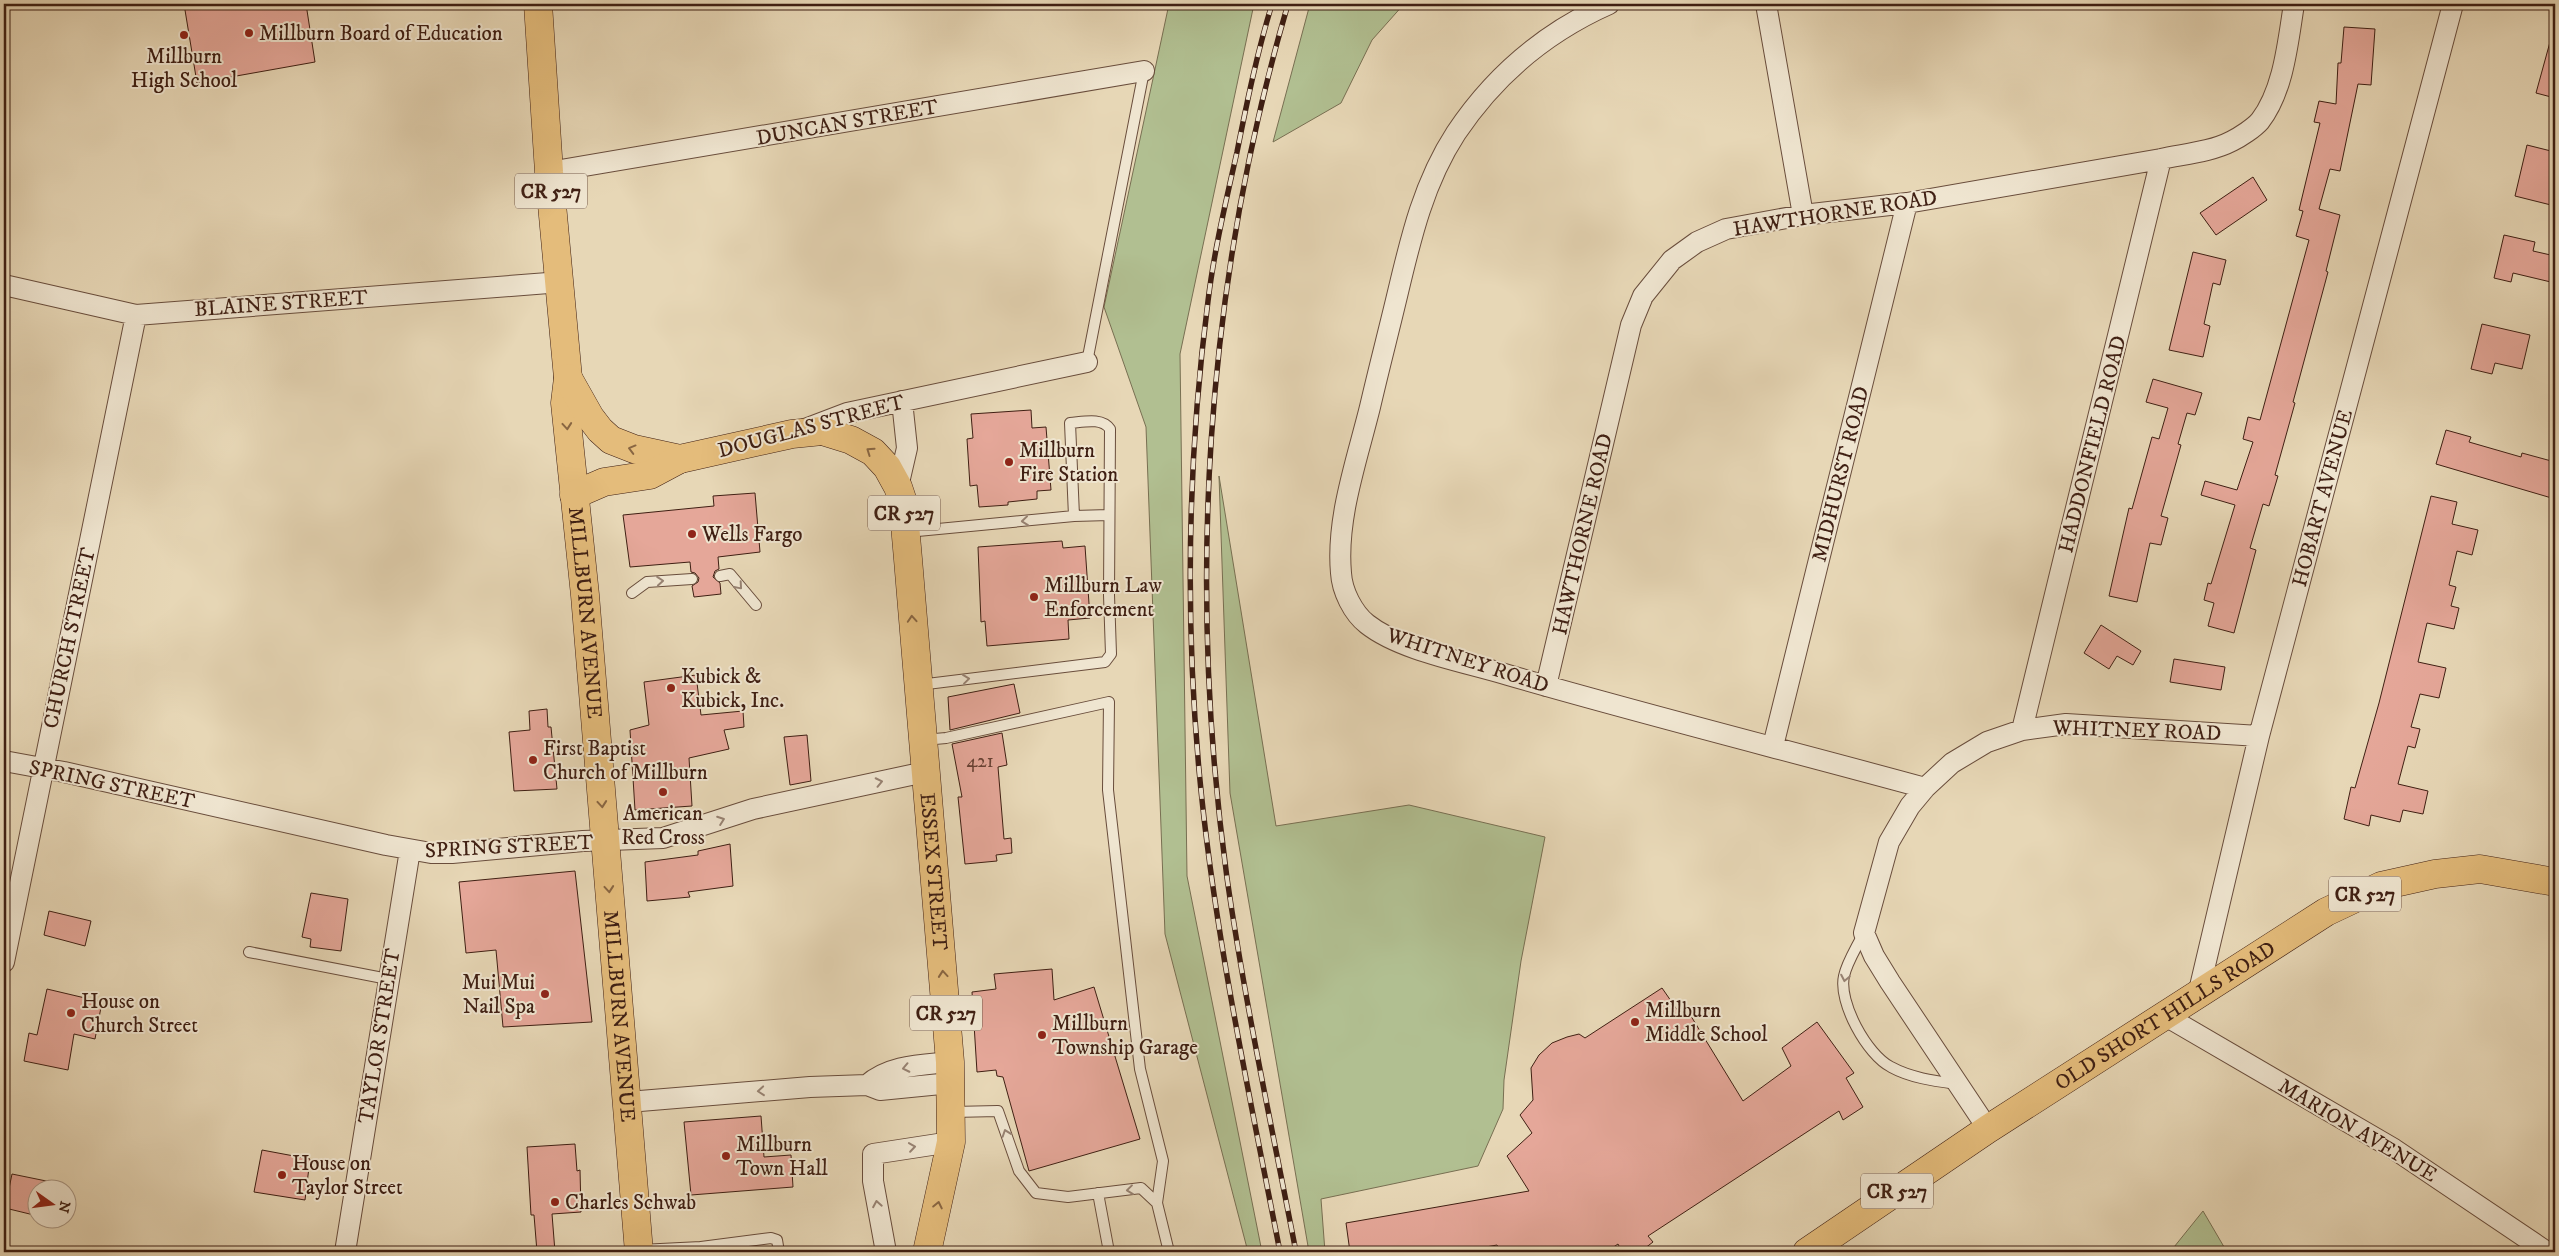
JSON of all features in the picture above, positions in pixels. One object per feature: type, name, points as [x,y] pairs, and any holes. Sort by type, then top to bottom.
[{"type":"main road","name":"MILLBURN AVENUE","points":[[538,4],[549,172],[561,282],[568,378],[565,403],[628,1102],[639,1251]]},
{"type":"main road","name":"DOUGLAS STREET","points":[[568,378],[590,417],[611,440],[634,449],[680,459],[792,434]]},
{"type":"main road","name":"ESSEX STREET","points":[[792,434],[822,431],[852,440],[873,452],[887,467],[898,487],[903,502],[953,1112],[951,1142],[927,1252]]},
{"type":"main road","points":[[574,495],[604,482],[650,475],[680,459]]},
{"type":"main road","name":"OLD SHORT HILLS ROAD","points":[[1807,1252],[1988,1130],[2326,912],[2381,886],[2435,874],[2480,869],[2555,882]]},
{"type":"street","name":"WHITNEY ROAD","points":[[1608,4],[1557,32],[1527,53],[1500,78],[1470,113],[1436,168],[1411,237],[1343,520],[1340,575],[1349,602],[1363,622],[1384,637],[1546,686],[1925,788],[1952,763],[1969,751],[1987,742],[2022,730],[2066,724],[2259,736]]},
{"type":"street","points":[[1766,4],[1803,215]]},
{"type":"street","name":"HAWTHORNE ROAD","points":[[1546,686],[1631,325],[1643,296],[1672,260],[1711,235],[1726,230],[1803,215],[1907,203],[2161,159],[2198,152],[2232,141],[2259,122],[2274,95],[2281,73],[2294,4]]},
{"type":"street","name":"HOBART AVENUE","points":[[2198,995],[2259,736],[2453,4]]},
{"type":"street","name":"DUNCAN STREET","points":[[549,172],[1144,71]]},
{"type":"street","name":"HADDONFIELD ROAD","points":[[2022,730],[2161,159]]},
{"type":"street","name":"MIDHURST ROAD","points":[[1773,746],[1907,203]]},
{"type":"street","name":"BLAINE STREET","points":[[4,285],[136,314],[561,282]]},
{"type":"street","name":"CHURCH STREET","points":[[4,962],[136,314]]},
{"type":"street","name":"DOUGLAS STREET","points":[[792,434],[847,413],[1087,362]]},
{"type":"street","name":"ESSEX STREET","points":[[898,487],[907,448],[902,401]]},
{"type":"street","name":"SPRING STREET","points":[[4,761],[410,850],[452,853],[605,840],[663,838],[753,809],[925,772]]},
{"type":"street","points":[[1925,788],[1910,806],[1890,842],[1864,933],[1886,975],[1988,1130]]},
{"type":"street","name":"TAYLOR STREET","points":[[345,1252],[410,850]]},
{"type":"street","name":"MARION AVENUE","points":[[2164,1015],[2394,1149],[2547,1252]]},
{"type":"street","points":[[628,1102],[867,1084],[880,1090],[951,1073]]},
{"type":"street","points":[[886,1252],[874,1181],[873,1154],[951,1142]]},
{"type":"lane","points":[[1087,362],[1144,71]]},
{"type":"lane","points":[[918,685],[1105,662],[1111,654],[1110,429],[1107,424],[1100,422],[1070,423],[1074,516]]},
{"type":"lane","points":[[906,532],[1074,516],[1109,515]]},
{"type":"lane","points":[[720,576],[730,574],[756,605]]},
{"type":"lane","points":[[632,593],[647,582],[692,578]]},
{"type":"lane","points":[[923,741],[946,738],[1109,702],[1108,790],[1140,1069],[1163,1161],[1158,1203],[1169,1252]]},
{"type":"lane","points":[[1864,933],[1844,975],[1843,994],[1849,1015],[1868,1045],[1889,1067],[1929,1081],[1958,1084]]},
{"type":"lane","points":[[249,952],[388,979]]},
{"type":"lane","points":[[953,1112],[998,1111],[1019,1171],[1036,1192],[1068,1198],[1141,1188],[1158,1203]]},
{"type":"lane","points":[[1098,1194],[1109,1252]]},
{"type":"lane","points":[[639,1251],[701,1249],[771,1238],[777,1240],[779,1252]]},
{"type":"green space","points":[[1169,4],[1254,4],[1180,354],[1187,876],[1262,1252],[1248,1252],[1165,934],[1146,427],[1104,307]]},
{"type":"green space","points":[[1310,4],[1404,4],[1372,40],[1341,103],[1273,142]]},
{"type":"green space","points":[[1219,476],[1276,826],[1409,805],[1545,837],[1521,961],[1504,1080],[1503,1109],[1478,1166],[1321,1199],[1325,1252],[1309,1252],[1230,793]]},
{"type":"green space","points":[[2203,1211],[2227,1252],[2170,1252]]},
{"type":"building","name":"Millburn Board of Education","points":[[184,4],[306,4],[315,62],[197,83]]},
{"type":"building","points":[[2344,27],[2375,29],[2371,85],[2358,84],[2340,171],[2330,169],[2319,209],[2340,215],[2326,271],[2328,272],[2275,475],[2278,476],[2269,506],[2263,504],[2250,548],[2256,550],[2234,633],[2208,626],[2214,603],[2204,600],[2208,583],[2211,584],[2235,505],[2201,495],[2205,481],[2237,490],[2253,442],[2243,439],[2248,417],[2260,420],[2309,240],[2296,236],[2303,211],[2299,210],[2320,123],[2314,122],[2319,101],[2336,104],[2338,63],[2341,63]]},
{"type":"building","points":[[2550,42],[2555,43],[2555,98],[2536,93]]},
{"type":"building","points":[[2527,145],[2555,152],[2555,186],[2551,205],[2515,196]]},
{"type":"building","points":[[2253,177],[2267,200],[2216,235],[2200,213]]},
{"type":"building","points":[[2504,235],[2535,242],[2533,251],[2555,256],[2555,283],[2513,273],[2511,282],[2494,278]]},
{"type":"building","points":[[2193,252],[2226,260],[2220,285],[2213,283],[2204,324],[2210,326],[2203,357],[2169,350]]},
{"type":"building","points":[[2482,324],[2530,335],[2522,369],[2495,363],[2492,374],[2471,369]]},
{"type":"building","points":[[2153,379],[2202,393],[2195,415],[2187,413],[2178,444],[2181,445],[2161,516],[2168,518],[2161,545],[2150,543],[2137,602],[2109,596],[2129,508],[2132,509],[2152,437],[2159,439],[2168,408],[2146,402]]},
{"type":"building","name":"Millburn Fire Station","points":[[1031,410],[1032,428],[1046,427],[1051,490],[1037,491],[1037,499],[1008,502],[1008,505],[979,507],[977,485],[970,486],[967,439],[973,438],[971,414]]},
{"type":"building","points":[[2446,430],[2471,437],[2469,442],[2521,457],[2522,453],[2555,462],[2555,499],[2436,464]]},
{"type":"building","name":"Wells Fargo","points":[[755,493],[760,552],[718,557],[719,569],[715,571],[713,577],[720,583],[721,594],[694,597],[692,586],[698,582],[699,578],[695,573],[691,572],[690,562],[630,567],[623,515],[714,506],[713,496]]},
{"type":"building","points":[[2431,496],[2457,502],[2452,524],[2478,530],[2472,555],[2457,551],[2449,585],[2456,587],[2451,606],[2459,608],[2454,629],[2427,623],[2418,662],[2446,668],[2439,698],[2420,694],[2411,727],[2420,729],[2415,748],[2408,746],[2398,784],[2428,791],[2423,814],[2403,810],[2400,822],[2371,815],[2369,826],[2344,819],[2351,787],[2355,788],[2379,703]]},
{"type":"building","name":"Millburn Law Enforcement","points":[[1062,541],[1063,548],[1085,546],[1090,618],[1068,620],[1069,639],[987,646],[985,621],[981,622],[978,547]]},
{"type":"building","points":[[2101,625],[2141,651],[2133,665],[2117,656],[2109,669],[2084,653]]},
{"type":"building","points":[[2174,659],[2225,667],[2221,690],[2170,682]]},
{"type":"building","points":[[696,675],[701,715],[743,711],[744,727],[724,730],[729,749],[689,758],[692,806],[635,810],[630,730],[649,725],[644,682]]},
{"type":"building","points":[[1014,684],[1020,713],[950,730],[948,697]]},
{"type":"building","name":"First Baptist Church of Millburn","points":[[547,709],[548,727],[551,727],[557,789],[514,791],[509,732],[530,730],[529,711]]},
{"type":"building","points":[[1002,733],[1007,765],[998,767],[1004,839],[1011,838],[1012,853],[996,855],[997,861],[965,864],[958,797],[962,797],[952,744]]},
{"type":"building","points":[[807,735],[811,781],[790,785],[784,737]]},
{"type":"building","points":[[730,844],[733,886],[688,892],[690,897],[647,901],[645,862],[698,855],[698,851]]},
{"type":"building","points":[[575,871],[592,1022],[503,1027],[496,950],[466,953],[459,882]]},
{"type":"building","points":[[311,893],[348,899],[341,951],[310,947],[311,939],[302,937]]},
{"type":"building","points":[[49,911],[91,921],[85,946],[44,935]]},
{"type":"building","name":"Millburn Township Garage","points":[[1052,969],[1054,1000],[1094,987],[1140,1139],[1029,1171],[1003,1077],[997,1076],[996,1070],[977,1072],[972,992],[996,989],[994,974]]},
{"type":"building","name":"Millburn Middle School","points":[[1662,988],[1678,1011],[1686,1008],[1743,1101],[1791,1066],[1782,1048],[1817,1022],[1854,1073],[1846,1078],[1863,1107],[1843,1120],[1839,1111],[1648,1236],[1653,1242],[1640,1252],[1622,1252],[1618,1244],[1606,1252],[1501,1252],[1497,1245],[1458,1252],[1350,1252],[1346,1223],[1529,1191],[1507,1156],[1532,1133],[1520,1115],[1533,1100],[1531,1068],[1539,1055],[1552,1043],[1567,1037],[1579,1034],[1585,1038]]},
{"type":"building","points":[[47,989],[102,1002],[95,1039],[74,1034],[68,1070],[24,1061],[29,1033],[37,1035]]},
{"type":"building","name":"Millburn Town Hall","points":[[761,1116],[764,1157],[791,1155],[793,1187],[691,1195],[684,1122]]},
{"type":"building","name":"Charles Schwab","points":[[575,1144],[577,1171],[580,1170],[581,1212],[552,1214],[555,1252],[537,1252],[534,1215],[531,1215],[527,1147]]},
{"type":"building","name":"House on Taylor Street","points":[[262,1150],[310,1159],[305,1200],[254,1192]]},
{"type":"building","points":[[12,1174],[32,1178],[28,1178],[28,1214],[5,1208]]},
{"type":"railway","points":[[1272,4],[1249,96],[1211,282],[1196,418],[1190,594],[1199,770],[1214,892],[1223,952],[1280,1252]]},
{"type":"railway","points":[[1288,4],[1260,111],[1238,219],[1222,328],[1211,438],[1207,548],[1208,658],[1215,768],[1227,878],[1250,1019],[1296,1252]]},
{"type":"place","name":"Millburn Board of Education","points":[[249,33]]},
{"type":"place","name":"Millburn High School","points":[[184,35]]},
{"type":"place","name":"Millburn Fire Station","points":[[1009,462]]},
{"type":"place","name":"Wells Fargo","points":[[692,534]]},
{"type":"place","name":"Millburn Law Enforcement","points":[[1034,597]]},
{"type":"place","name":"Kubick & Kubick, Inc.","points":[[671,688]]},
{"type":"place","name":"First Baptist Church of Millburn","points":[[533,760]]},
{"type":"place","name":"American Red Cross","points":[[663,792]]},
{"type":"place","name":"Mui Mui Nail Spa","points":[[545,994]]},
{"type":"place","name":"House on Church Street","points":[[71,1013]]},
{"type":"place","name":"Millburn Middle School","points":[[1635,1022]]},
{"type":"place","name":"Millburn Township Garage","points":[[1042,1035]]},
{"type":"place","name":"Millburn Town Hall","points":[[726,1156]]},
{"type":"place","name":"House on Taylor Street","points":[[282,1175]]},
{"type":"place","name":"Charles Schwab","points":[[555,1202]]}]
